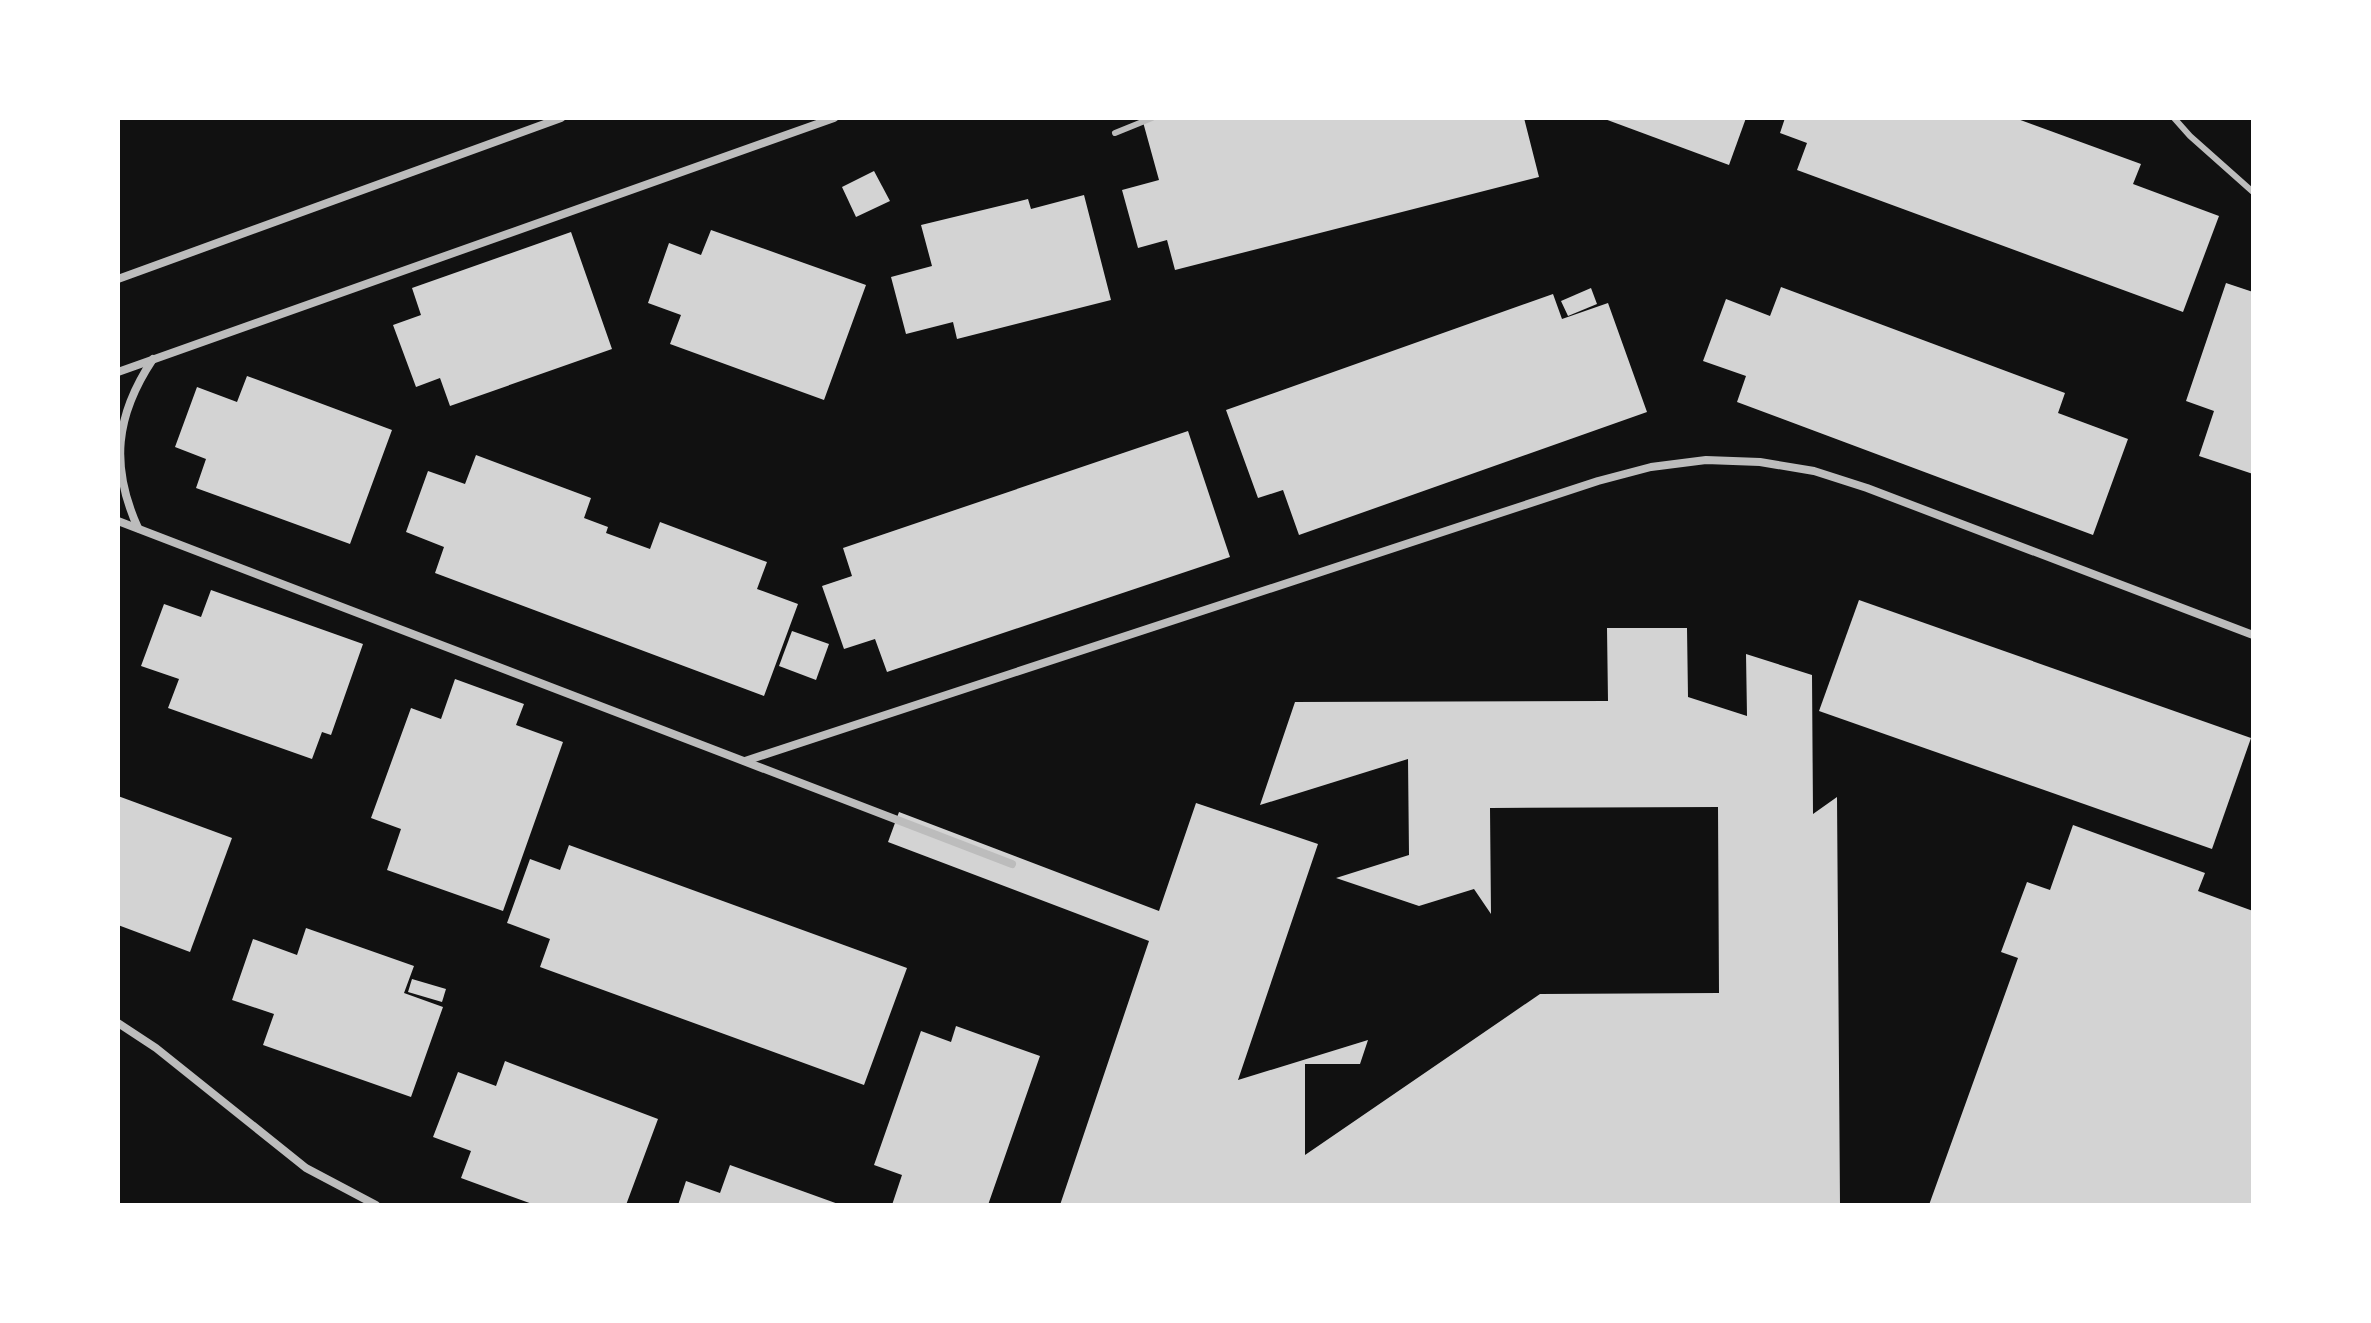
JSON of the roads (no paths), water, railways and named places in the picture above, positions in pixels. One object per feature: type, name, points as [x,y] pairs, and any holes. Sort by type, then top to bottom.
[{"type":"street","points":[[118,279],[561,118]]},
{"type":"street","points":[[118,372],[834,118]]},
{"type":"street","points":[[138,528],[123,486],[120,441],[123,419],[131,398],[153,359]]},
{"type":"street","points":[[745,761],[1598,481],[1651,467],[1706,460],[1760,462],[1814,471],[1867,488],[2253,635]]},
{"type":"street","points":[[118,521],[1012,864]]},
{"type":"street","points":[[118,1023],[156,1048],[306,1168],[376,1205]]},
{"type":"lane","points":[[1115,133],[1152,118]]},
{"type":"lane","points":[[2174,118],[2253,192]]}]
